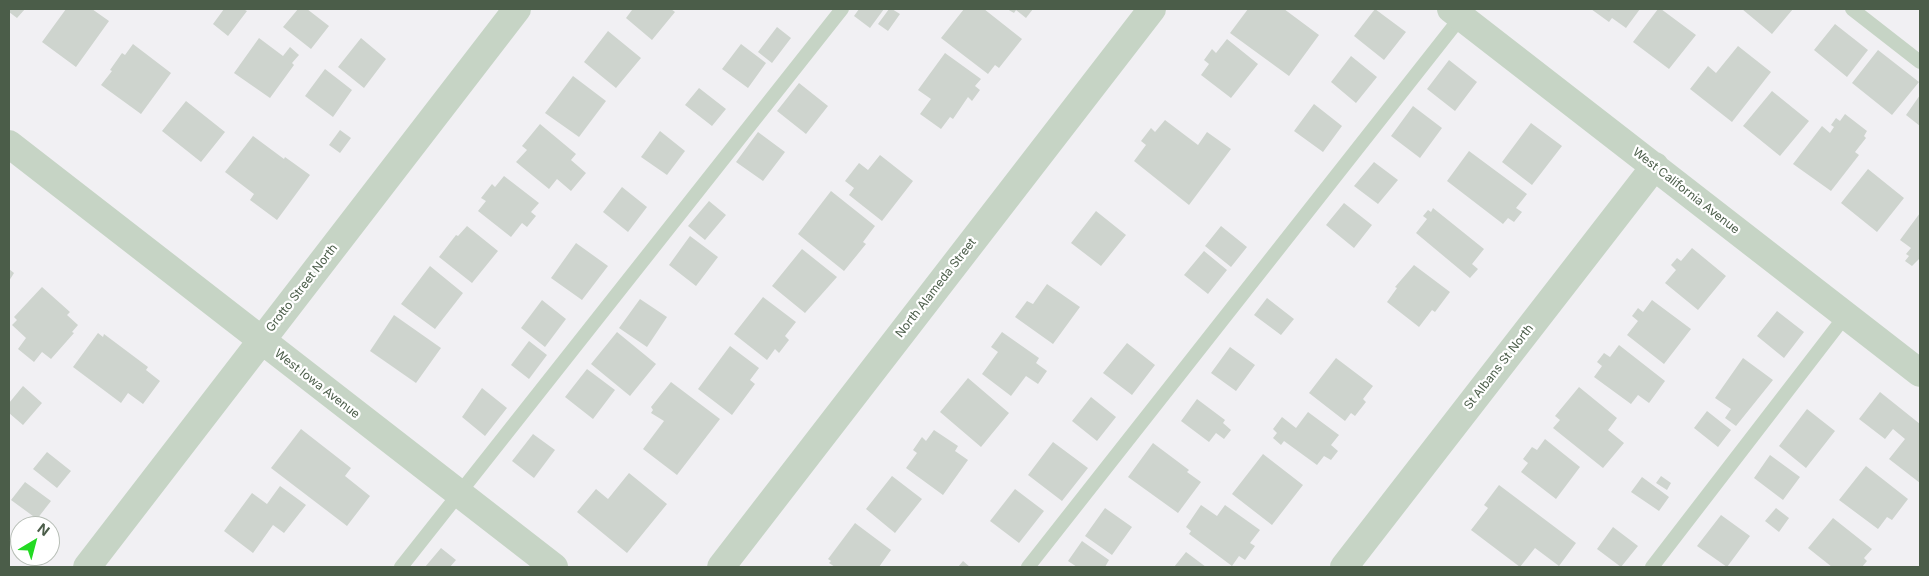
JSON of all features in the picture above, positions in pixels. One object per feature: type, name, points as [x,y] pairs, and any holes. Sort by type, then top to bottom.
[{"type":"street","name":"Grotto Street North","points":[[87,567],[517,9]]},
{"type":"street","name":"North Alameda Street","points":[[721,567],[1152,9]]},
{"type":"street","name":"West California Avenue","points":[[1456,13],[1920,372]]},
{"type":"street","name":"West Iowa Avenue","points":[[9,144],[554,567]]},
{"type":"street","name":"St Albans St North","points":[[1344,567],[1655,166]]},
{"type":"lane","points":[[401,567],[842,9]]},
{"type":"lane","points":[[1852,9],[1920,62]]},
{"type":"lane","points":[[1028,567],[1456,13]]},
{"type":"lane","points":[[1652,567],[1846,315]]},
{"type":"building","points":[[9,9],[25,9],[17,18],[9,12]]},
{"type":"building","points":[[66,9],[92,9],[109,21],[76,67],[42,42]]},
{"type":"building","points":[[224,9],[243,9],[247,11],[228,36],[213,24]]},
{"type":"building","points":[[298,9],[307,9],[329,26],[311,49],[283,27]]},
{"type":"building","points":[[630,9],[671,9],[675,12],[652,40],[626,18],[632,10]]},
{"type":"building","points":[[859,9],[884,9],[870,28],[854,16]]},
{"type":"building","points":[[889,9],[900,14],[888,31],[878,24]]},
{"type":"building","points":[[964,9],[984,9],[1022,39],[999,68],[995,65],[988,74],[941,38]]},
{"type":"building","points":[[1007,9],[1033,9],[1026,18],[1016,10],[1014,13]]},
{"type":"building","points":[[1248,9],[1284,9],[1319,35],[1289,76],[1230,33]]},
{"type":"building","points":[[1375,9],[1406,32],[1384,60],[1354,36]]},
{"type":"building","points":[[1591,9],[1640,9],[1626,28],[1612,18],[1609,22]]},
{"type":"building","points":[[1658,9],[1661,9],[1696,35],[1669,69],[1633,42]]},
{"type":"building","points":[[1742,9],[1793,9],[1772,34]]},
{"type":"building","points":[[1835,24],[1868,50],[1847,77],[1814,50]]},
{"type":"building","points":[[777,27],[791,38],[772,63],[758,52]]},
{"type":"building","points":[[608,31],[641,58],[616,88],[584,62]]},
{"type":"building","points":[[259,38],[283,56],[290,47],[299,55],[270,98],[234,73]]},
{"type":"building","points":[[361,38],[386,59],[364,88],[338,67]]},
{"type":"building","points":[[1227,39],[1258,64],[1231,98],[1201,75],[1209,64],[1204,60],[1212,49],[1216,53]]},
{"type":"building","points":[[133,44],[171,73],[141,114],[101,85],[112,71],[110,70],[122,53],[125,55]]},
{"type":"building","points":[[741,44],[766,63],[748,88],[722,69]]},
{"type":"building","points":[[1738,46],[1771,72],[1732,122],[1690,89],[1708,66],[1716,73]]},
{"type":"building","points":[[1878,50],[1919,82],[1892,115],[1852,83]]},
{"type":"building","points":[[945,53],[981,79],[975,86],[980,90],[972,101],[968,97],[953,119],[950,117],[941,129],[920,114],[931,99],[918,90]]},
{"type":"building","points":[[1351,56],[1377,77],[1356,103],[1331,82]]},
{"type":"building","points":[[1449,60],[1477,82],[1455,111],[1427,89]]},
{"type":"building","points":[[325,69],[352,90],[333,117],[305,96]]},
{"type":"building","points":[[573,76],[606,101],[579,137],[545,113]]},
{"type":"building","points":[[799,83],[828,106],[806,134],[777,111]]},
{"type":"building","points":[[699,88],[726,109],[712,126],[685,105]]},
{"type":"building","points":[[1772,91],[1809,121],[1780,156],[1743,126]]},
{"type":"building","points":[[1920,95],[1920,126],[1906,115]]},
{"type":"building","points":[[186,101],[225,132],[201,162],[162,131]]},
{"type":"building","points":[[1314,104],[1342,126],[1323,152],[1294,131]]},
{"type":"building","points":[[1413,106],[1442,128],[1420,158],[1391,136]]},
{"type":"building","points":[[1845,114],[1867,131],[1864,136],[1866,138],[1855,152],[1859,155],[1831,191],[1793,164],[1822,126],[1830,133],[1834,127],[1831,125],[1836,118],[1840,121]]},
{"type":"building","points":[[1165,120],[1198,145],[1207,132],[1231,149],[1189,205],[1134,161],[1146,145],[1141,141],[1151,128],[1155,132]]},
{"type":"building","points":[[1531,123],[1562,146],[1532,185],[1502,162]]},
{"type":"building","points":[[540,124],[576,154],[571,160],[586,173],[571,191],[557,179],[549,189],[516,162],[527,150],[522,146]]},
{"type":"building","points":[[340,130],[351,138],[340,153],[329,145]]},
{"type":"building","points":[[660,131],[685,151],[667,175],[641,157]]},
{"type":"building","points":[[758,132],[785,152],[763,181],[736,162]]},
{"type":"building","points":[[253,136],[310,175],[277,220],[250,200],[254,194],[225,172]]},
{"type":"building","points":[[1469,151],[1527,194],[1516,208],[1522,212],[1514,222],[1508,218],[1503,224],[1447,181]]},
{"type":"building","points":[[880,155],[913,181],[882,221],[849,195],[854,188],[845,181],[859,163],[868,170]]},
{"type":"building","points":[[1374,162],[1398,180],[1378,204],[1354,186]]},
{"type":"building","points":[[1868,169],[1904,198],[1877,232],[1841,203]]},
{"type":"building","points":[[504,176],[539,203],[531,212],[536,216],[527,227],[522,223],[511,237],[478,211],[486,201],[481,198],[492,184],[495,187]]},
{"type":"building","points":[[622,187],[647,207],[628,232],[603,212]]},
{"type":"building","points":[[831,191],[875,226],[863,242],[866,244],[844,271],[798,234]]},
{"type":"building","points":[[709,201],[726,215],[705,240],[688,226]]},
{"type":"building","points":[[1344,203],[1372,225],[1354,248],[1326,225]]},
{"type":"building","points":[[1433,208],[1484,249],[1472,264],[1478,269],[1470,278],[1416,233],[1427,219],[1423,216],[1428,210],[1431,212]]},
{"type":"building","points":[[1096,211],[1126,235],[1101,266],[1071,243]]},
{"type":"building","points":[[1920,213],[1920,258],[1912,266],[1905,261],[1909,256],[1906,254],[1911,248],[1900,240]]},
{"type":"building","points":[[467,226],[498,251],[472,283],[439,257],[456,235],[458,236]]},
{"type":"building","points":[[1221,226],[1247,247],[1231,267],[1205,246]]},
{"type":"building","points":[[690,236],[718,257],[696,286],[669,265]]},
{"type":"building","points":[[576,243],[608,266],[582,300],[551,278]]},
{"type":"building","points":[[1692,248],[1726,276],[1698,310],[1665,283],[1676,270],[1671,265],[1677,258],[1681,261]]},
{"type":"building","points":[[802,249],[837,277],[805,313],[772,286]]},
{"type":"building","points":[[1204,251],[1227,270],[1208,294],[1184,275]]},
{"type":"building","points":[[1414,265],[1450,292],[1435,312],[1432,310],[1419,327],[1387,302],[1397,288],[1395,287]]},
{"type":"building","points":[[430,266],[463,293],[435,329],[401,304]]},
{"type":"building","points":[[9,269],[14,273],[9,281]]},
{"type":"building","points":[[1047,284],[1080,307],[1053,344],[1015,317],[1027,301],[1033,304]]},
{"type":"building","points":[[42,287],[70,312],[67,315],[78,325],[72,332],[74,333],[51,359],[42,352],[34,362],[18,349],[26,338],[12,325],[17,320],[14,317]]},
{"type":"building","points":[[763,297],[796,322],[785,336],[789,340],[779,353],[775,349],[767,360],[734,334]]},
{"type":"building","points":[[1267,298],[1294,319],[1281,335],[1254,315]]},
{"type":"building","points":[[640,299],[667,317],[647,347],[619,328]]},
{"type":"building","points":[[542,300],[566,319],[545,347],[521,328]]},
{"type":"building","points":[[1652,300],[1691,329],[1664,364],[1627,335],[1638,321],[1632,316],[1638,308],[1643,312]]},
{"type":"building","points":[[1777,311],[1804,332],[1784,358],[1757,336]]},
{"type":"building","points":[[394,315],[441,348],[416,383],[370,351]]},
{"type":"building","points":[[617,332],[656,364],[630,396],[591,364]]},
{"type":"building","points":[[1002,332],[1039,358],[1036,363],[1047,371],[1038,384],[1026,376],[1011,396],[982,374],[998,352],[991,347]]},
{"type":"building","points":[[98,333],[103,337],[104,334],[148,367],[146,370],[160,381],[143,404],[128,393],[121,403],[73,367]]},
{"type":"building","points":[[529,341],[547,355],[529,379],[511,365]]},
{"type":"building","points":[[1127,343],[1155,365],[1132,395],[1103,373]]},
{"type":"building","points":[[1619,345],[1665,381],[1649,403],[1638,395],[1631,404],[1594,377],[1602,366],[1597,362],[1604,353],[1610,357]]},
{"type":"building","points":[[730,346],[759,368],[750,380],[755,384],[732,415],[698,389]]},
{"type":"building","points":[[1230,347],[1255,365],[1236,391],[1211,373]]},
{"type":"building","points":[[1336,358],[1373,386],[1363,399],[1366,402],[1355,416],[1351,413],[1345,421],[1309,393]]},
{"type":"building","points":[[1743,358],[1773,380],[1736,426],[1725,418],[1731,409],[1715,398]]},
{"type":"building","points":[[587,369],[615,390],[593,419],[565,397]]},
{"type":"building","points":[[968,378],[1009,413],[981,447],[940,412]]},
{"type":"building","points":[[671,382],[720,419],[677,475],[643,449],[664,421],[651,413],[653,410],[651,407]]},
{"type":"building","points":[[23,386],[42,403],[23,425],[9,413],[9,403]]},
{"type":"building","points":[[1579,387],[1617,418],[1608,430],[1624,443],[1603,468],[1553,428],[1560,420],[1555,416]]},
{"type":"building","points":[[482,388],[507,408],[485,436],[462,417]]},
{"type":"building","points":[[1880,392],[1920,424],[1920,483],[1889,459],[1905,439],[1893,429],[1885,439],[1859,419]]},
{"type":"building","points":[[1091,397],[1116,417],[1097,441],[1072,421]]},
{"type":"building","points":[[1197,399],[1225,420],[1223,423],[1231,430],[1224,439],[1216,433],[1209,442],[1181,421]]},
{"type":"building","points":[[1807,409],[1835,431],[1806,468],[1779,446]]},
{"type":"building","points":[[1707,411],[1731,430],[1718,447],[1694,428]]},
{"type":"building","points":[[1308,412],[1339,435],[1331,445],[1338,451],[1331,460],[1324,456],[1317,465],[1284,441],[1281,445],[1273,438],[1277,433],[1273,429],[1282,417],[1296,428]]},
{"type":"building","points":[[301,429],[351,468],[345,476],[370,496],[347,526],[271,468]]},
{"type":"building","points":[[934,430],[958,446],[955,451],[968,460],[943,495],[906,468],[917,453],[913,450],[922,437],[926,441]]},
{"type":"building","points":[[533,434],[555,450],[534,478],[512,461]]},
{"type":"building","points":[[1545,439],[1580,467],[1556,499],[1521,472],[1528,463],[1523,459],[1532,447],[1537,450]]},
{"type":"building","points":[[1053,442],[1088,468],[1062,501],[1028,475]]},
{"type":"building","points":[[1153,443],[1189,470],[1187,472],[1201,482],[1178,513],[1128,477]]},
{"type":"building","points":[[47,452],[71,471],[57,488],[33,469]]},
{"type":"building","points":[[1263,454],[1303,485],[1272,525],[1232,494]]},
{"type":"building","points":[[1770,455],[1800,477],[1783,500],[1754,478]]},
{"type":"building","points":[[1866,466],[1908,499],[1892,520],[1887,517],[1878,529],[1839,500]]},
{"type":"building","points":[[629,473],[667,504],[627,553],[577,512],[596,489],[608,499]]},
{"type":"building","points":[[892,476],[922,499],[895,533],[866,509]]},
{"type":"building","points":[[1661,476],[1671,483],[1667,490],[1656,483]]},
{"type":"building","points":[[1642,477],[1669,497],[1659,511],[1631,492]]},
{"type":"building","points":[[25,482],[51,501],[39,516],[33,516],[11,500]]},
{"type":"building","points":[[1499,485],[1576,543],[1559,566],[1535,548],[1520,567],[1471,530],[1488,508],[1484,505]]},
{"type":"building","points":[[280,486],[306,505],[284,533],[273,525],[253,553],[224,531],[252,493],[267,504]]},
{"type":"building","points":[[1015,489],[1044,511],[1019,543],[990,521]]},
{"type":"building","points":[[1201,505],[1217,516],[1225,505],[1260,530],[1250,543],[1255,546],[1245,560],[1239,556],[1232,566],[1189,534],[1191,531],[1186,527]]},
{"type":"building","points":[[1105,508],[1132,527],[1112,555],[1085,536]]},
{"type":"building","points":[[1776,508],[1789,518],[1779,532],[1765,521]]},
{"type":"building","points":[[1721,515],[1750,536],[1727,567],[1697,546]]},
{"type":"building","points":[[1833,518],[1872,549],[1864,558],[1867,561],[1862,567],[1832,567],[1808,548]]},
{"type":"building","points":[[855,523],[891,550],[879,567],[835,567],[829,563],[831,561],[828,559]]},
{"type":"building","points":[[1613,527],[1638,546],[1621,567],[1597,549]]},
{"type":"building","points":[[1082,541],[1109,560],[1105,567],[1077,567],[1068,561]]},
{"type":"building","points":[[441,548],[456,560],[450,567],[425,567]]},
{"type":"building","points":[[1186,552],[1206,567],[1174,567]]},
{"type":"building","points":[[963,561],[970,567],[958,567]]}]
